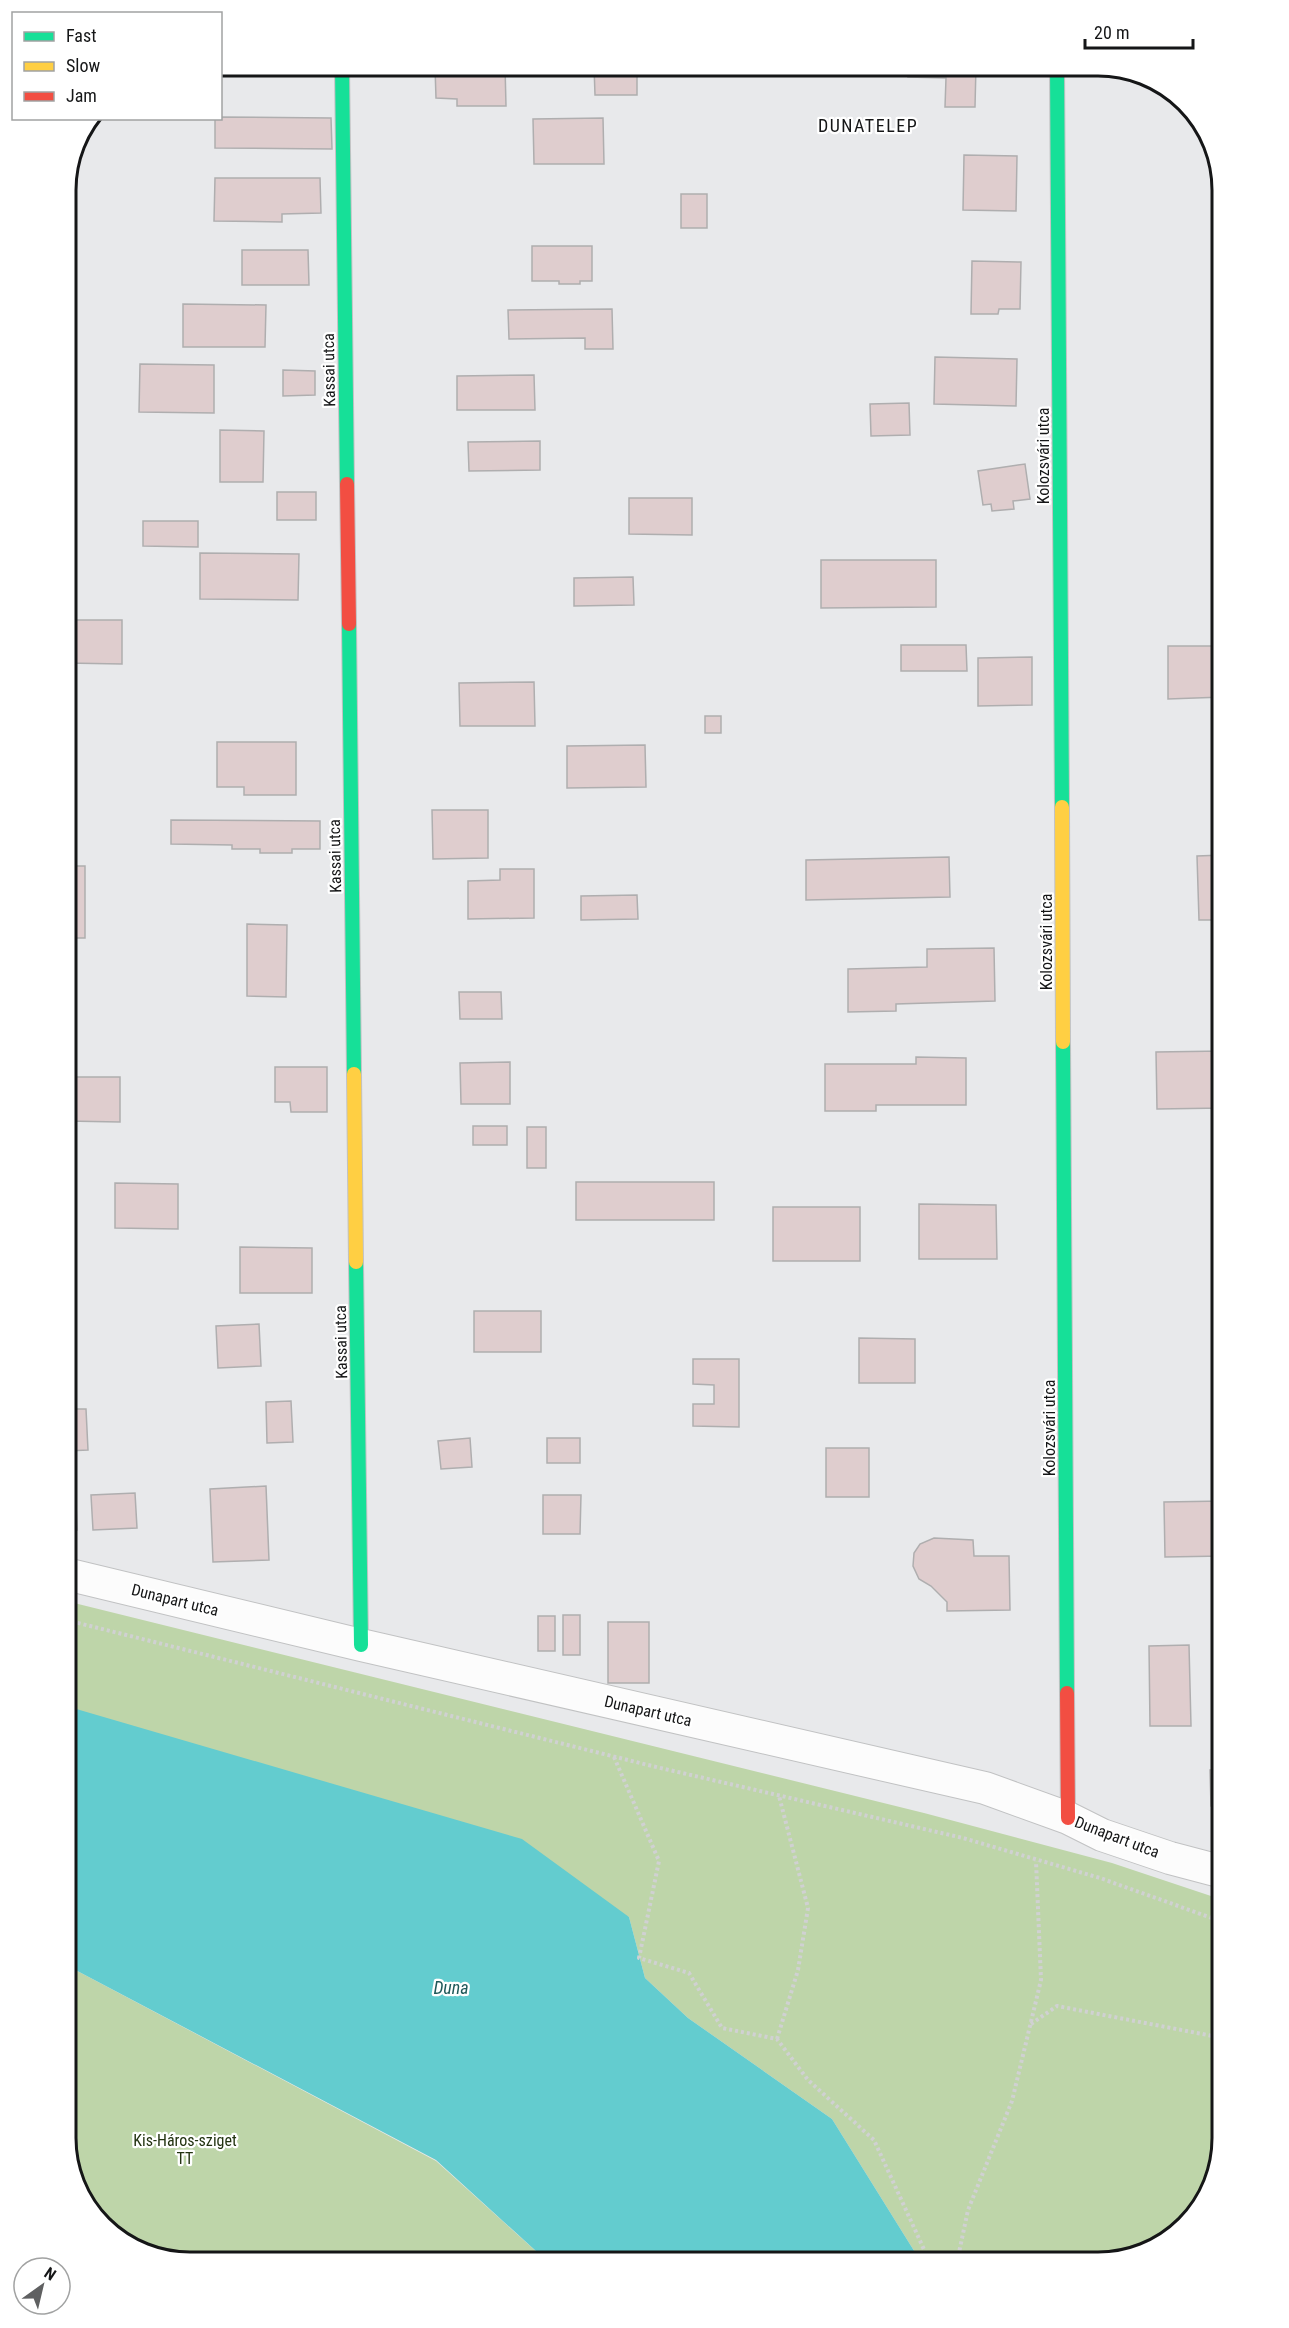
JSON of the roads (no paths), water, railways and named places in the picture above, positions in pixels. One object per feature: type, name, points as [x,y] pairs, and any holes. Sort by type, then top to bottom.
[{"type":"street","name":"Kassai utca","points":[[342,76],[361,1645]]},
{"type":"street","name":"Kolozsvári utca","points":[[1056,77],[1068,1818]]},
{"type":"street","name":"Dunapart utca","points":[[76,1576],[361,1645],[985,1788],[1068,1818],[1102,1835],[1170,1858],[1212,1869]]},
{"type":"water","name":"Duna","points":[[76,1709],[522,1839],[629,1917],[645,1978],[688,2018],[832,2119],[915,2252],[536,2251],[436,2160],[76,1970]]},
{"type":"district","name":"DUNATELEP","points":[[868,125]]},
{"type":"park label","name":"Kis-Háros-sziget TT","points":[[185,2149]]}]
